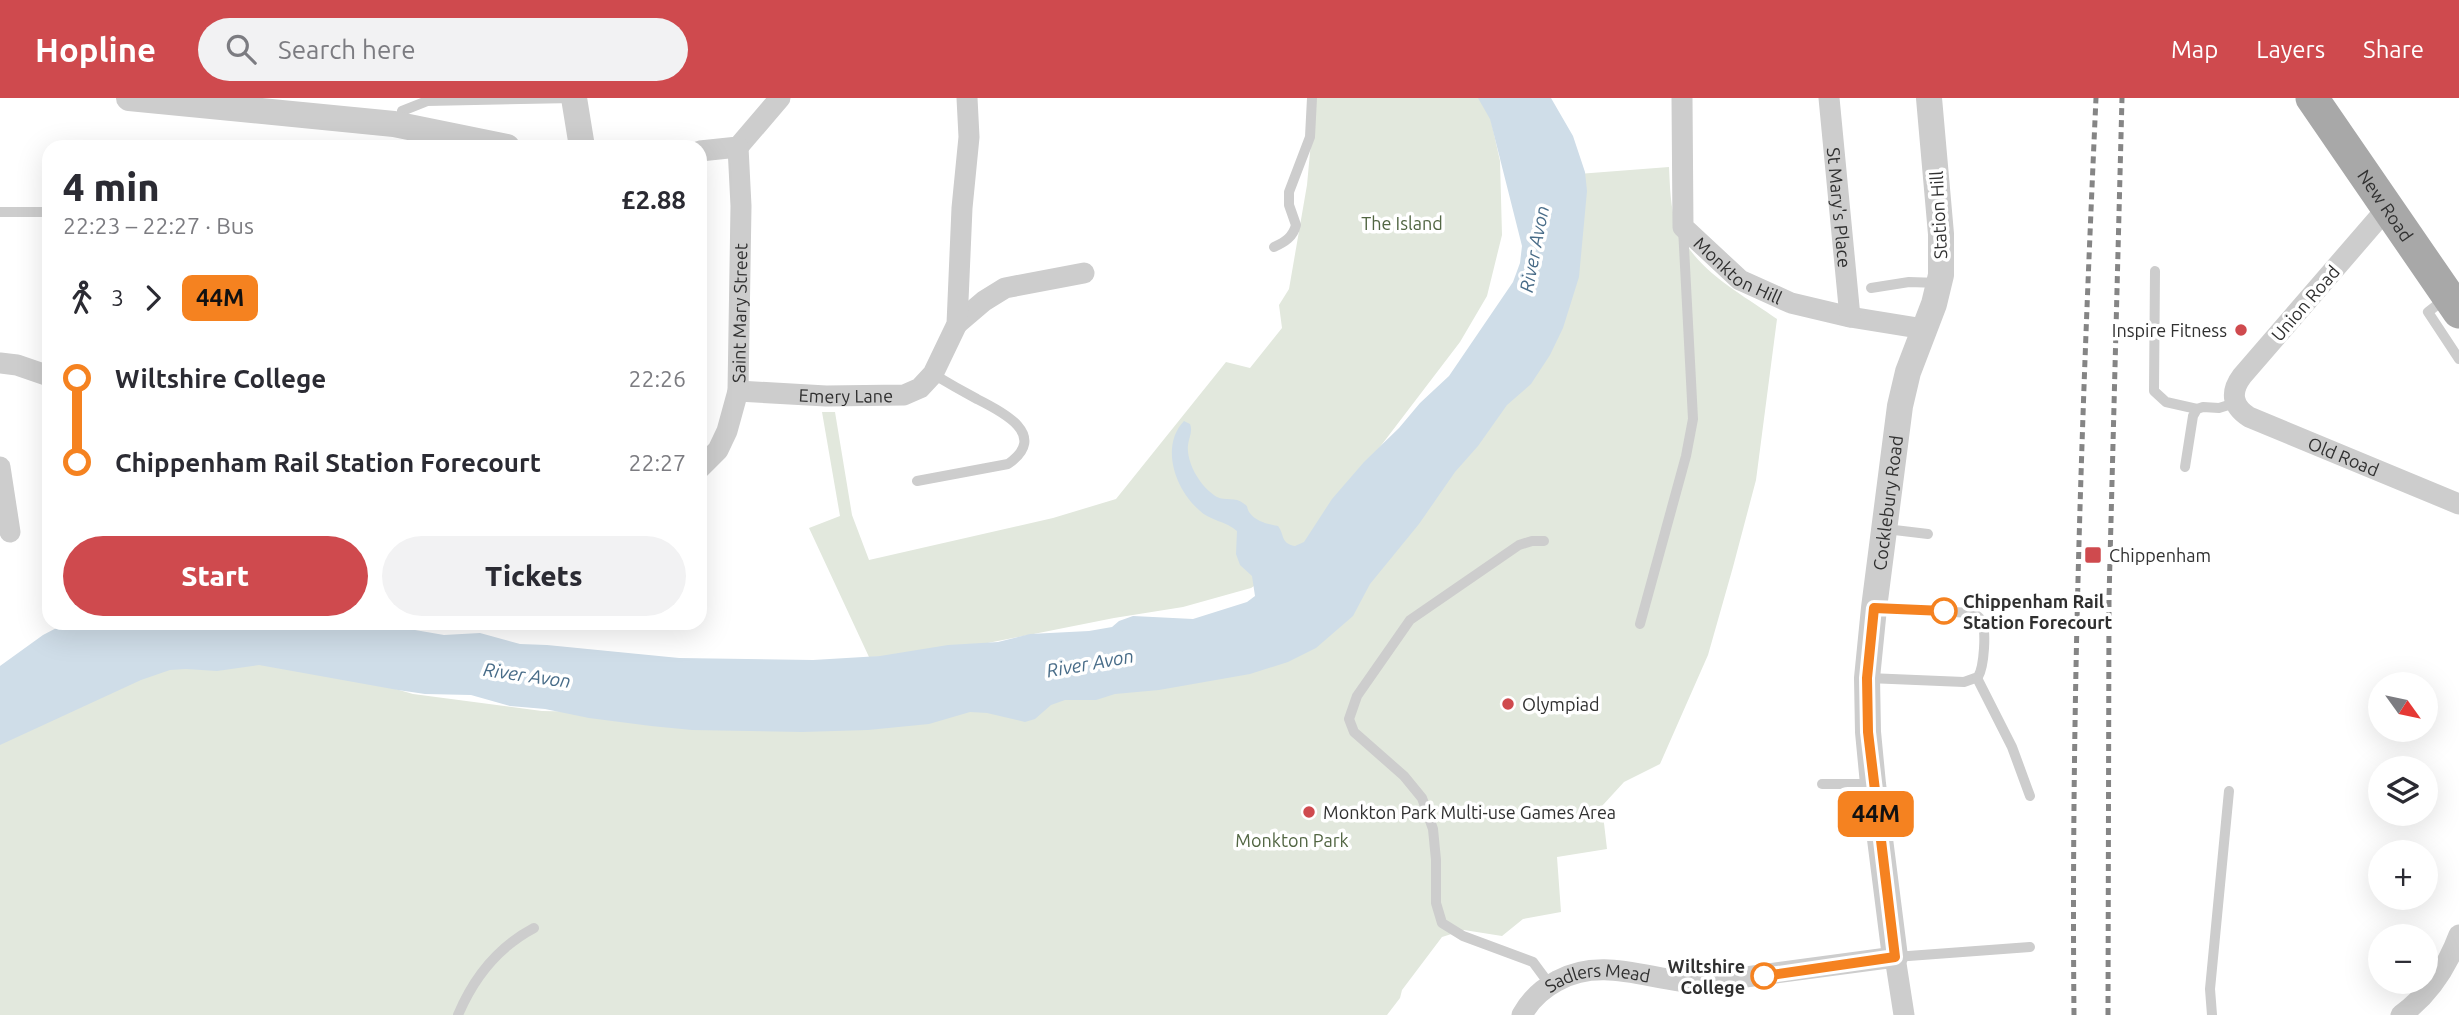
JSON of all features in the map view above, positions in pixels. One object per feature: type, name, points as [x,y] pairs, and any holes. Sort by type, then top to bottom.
[{"type":"main road","name":"New Road","points":[[2312,98],[2454,304]]},
{"type":"street","points":[[128,98],[359,122],[398,117],[482,140]]},
{"type":"street","points":[[574,98],[581,140]]},
{"type":"street","points":[[707,150],[738,147],[780,98]]},
{"type":"street","name":"Emery Lane","points":[[738,391],[826,396],[905,395],[920,388],[933,374],[957,324],[962,208],[969,136],[967,98]]},
{"type":"street","name":"Monkton Hill","points":[[1682,98],[1683,227],[1740,281],[1791,303],[1850,317],[1924,329]]},
{"type":"street","name":"St Mary's Place","points":[[1829,98],[1850,317]]},
{"type":"street","name":"Station Hill","points":[[1924,329],[1939,283],[1942,261],[1929,98]]},
{"type":"street","name":"Saint Mary Street","points":[[707,461],[718,450],[727,431],[738,391],[741,205],[738,147]]},
{"type":"street","name":"Union Road","points":[[2235,403],[2234,392],[2242,376],[2388,208]]},
{"type":"street","name":"Emery Lane","points":[[957,324],[984,301],[1005,288],[1084,273]]},
{"type":"street","name":"Cocklebury Road","points":[[1904,1015],[1873,784],[1867,678],[1900,406],[1908,372],[1924,329]]},
{"type":"street","points":[[0,363],[17,365],[42,374]]},
{"type":"street","name":"Old Road","points":[[2235,403],[2241,412],[2249,417],[2459,504]]},
{"type":"street","points":[[0,467],[9,531]]},
{"type":"street","points":[[2401,1015],[2430,988],[2447,962],[2459,935]]},
{"type":"street","name":"Sadlers Mead","points":[[1522,1015],[1532,1000],[1550,985],[1574,973],[1591,969],[1701,983],[1895,957]]},
{"type":"lane","points":[[398,117],[412,98]]},
{"type":"lane","points":[[398,117],[426,101],[574,98]]},
{"type":"lane","points":[[1274,247],[1293,234],[1296,225],[1288,198],[1310,137],[1312,98]]},
{"type":"lane","points":[[0,212],[42,212]]},
{"type":"lane","points":[[1640,624],[1686,456],[1693,419],[1683,227]]},
{"type":"lane","points":[[2155,271],[2153,387],[2156,394],[2163,400],[2197,409],[2219,408],[2235,403]]},
{"type":"lane","points":[[1871,288],[1909,282],[1939,283]]},
{"type":"lane","points":[[2454,304],[2428,312],[2459,359]]},
{"type":"lane","points":[[917,481],[1008,464],[1018,456],[1023,443],[1019,427],[1005,413],[933,374]]},
{"type":"lane","points":[[2185,467],[2193,416],[2197,409]]},
{"type":"lane","points":[[1883,529],[1928,534]]},
{"type":"lane","points":[[1544,541],[1520,545],[1410,620],[1357,696],[1349,719],[1354,732],[1404,776],[1422,798],[1433,829],[1436,903],[1442,923],[1464,936],[1533,962],[1550,985]]},
{"type":"lane","points":[[1867,678],[1964,682],[1977,678],[1983,667],[1984,627],[1977,616],[1967,612],[1874,608]]},
{"type":"lane","points":[[1977,678],[2012,747],[2030,796]]},
{"type":"lane","points":[[1822,784],[1873,784]]},
{"type":"lane","points":[[2212,1015],[2210,989],[2230,791]]},
{"type":"lane","points":[[458,1015],[478,977],[501,950],[534,928]]},
{"type":"lane","points":[[1895,957],[2030,947]]},
{"type":"green space","name":"The Island","points":[[1315,98],[1486,98],[1500,161],[1502,235],[1487,296],[1460,342],[1293,561],[1251,588],[1183,607],[927,655],[869,657],[809,528],[840,516],[822,412],[835,412],[852,515],[869,560],[1053,518],[1116,499],[1226,362],[1250,368],[1282,328],[1279,305],[1289,289],[1307,185]]},
{"type":"green space","name":"Monkton Park","points":[[1669,167],[1673,212],[1685,242],[1695,256],[1720,280],[1777,319],[1756,480],[1708,655],[1660,764],[1624,782],[1602,806],[1607,849],[1557,857],[1561,912],[1523,919],[1502,936],[1464,930],[1442,937],[1402,990],[1400,998],[1387,1015],[0,1015],[0,734],[131,674],[246,658],[347,675],[413,694],[542,711],[901,718],[1312,647],[1578,174]]},
{"type":"water","name":"River Avon","points":[[1478,98],[1551,98],[1573,136],[1585,172],[1587,191],[1579,277],[1563,328],[1550,355],[1531,384],[1507,405],[1478,446],[1455,472],[1419,524],[1370,584],[1353,616],[1316,648],[1288,662],[1250,674],[1159,690],[1115,694],[1096,700],[1065,700],[1051,705],[1035,719],[1025,722],[970,712],[929,724],[868,730],[802,732],[692,730],[651,726],[510,706],[471,695],[425,694],[398,690],[259,665],[217,671],[170,670],[141,680],[0,745],[0,666],[53,630],[415,630],[444,635],[480,633],[520,644],[679,658],[813,660],[880,656],[948,645],[998,642],[1030,634],[1089,631],[1112,627],[1133,616],[1193,619],[1247,602],[1255,596],[1252,576],[1240,565],[1236,554],[1237,531],[1203,514],[1190,501],[1177,479],[1172,455],[1177,431],[1184,421],[1190,424],[1189,459],[1205,488],[1217,497],[1243,503],[1255,518],[1278,526],[1290,545],[1304,542],[1332,499],[1364,462],[1449,376],[1513,282],[1520,263],[1522,246],[1490,119]]},
{"type":"railway","points":[[2074,1015],[2074,786],[2079,556],[2096,98]]},
{"type":"railway","points":[[2108,1015],[2109,598],[2122,98]]},
{"type":"bus line","name":"44M","points":[[1764,976],[1895,957],[1868,732],[1867,678],[1874,608],[1944,611]]},
{"type":"place","name":"Inspire Fitness","points":[[2241,330]]},
{"type":"place","name":"Chippenham","points":[[2093,555]]},
{"type":"place","name":"Chippenham Rail Station Forecourt","points":[[1944,611]]},
{"type":"place","name":"Olympiad","points":[[1508,704]]},
{"type":"place","name":"Monkton Park Multi-use Games Area","points":[[1309,812]]},
{"type":"place","name":"Wiltshire College","points":[[1764,976]]}]
